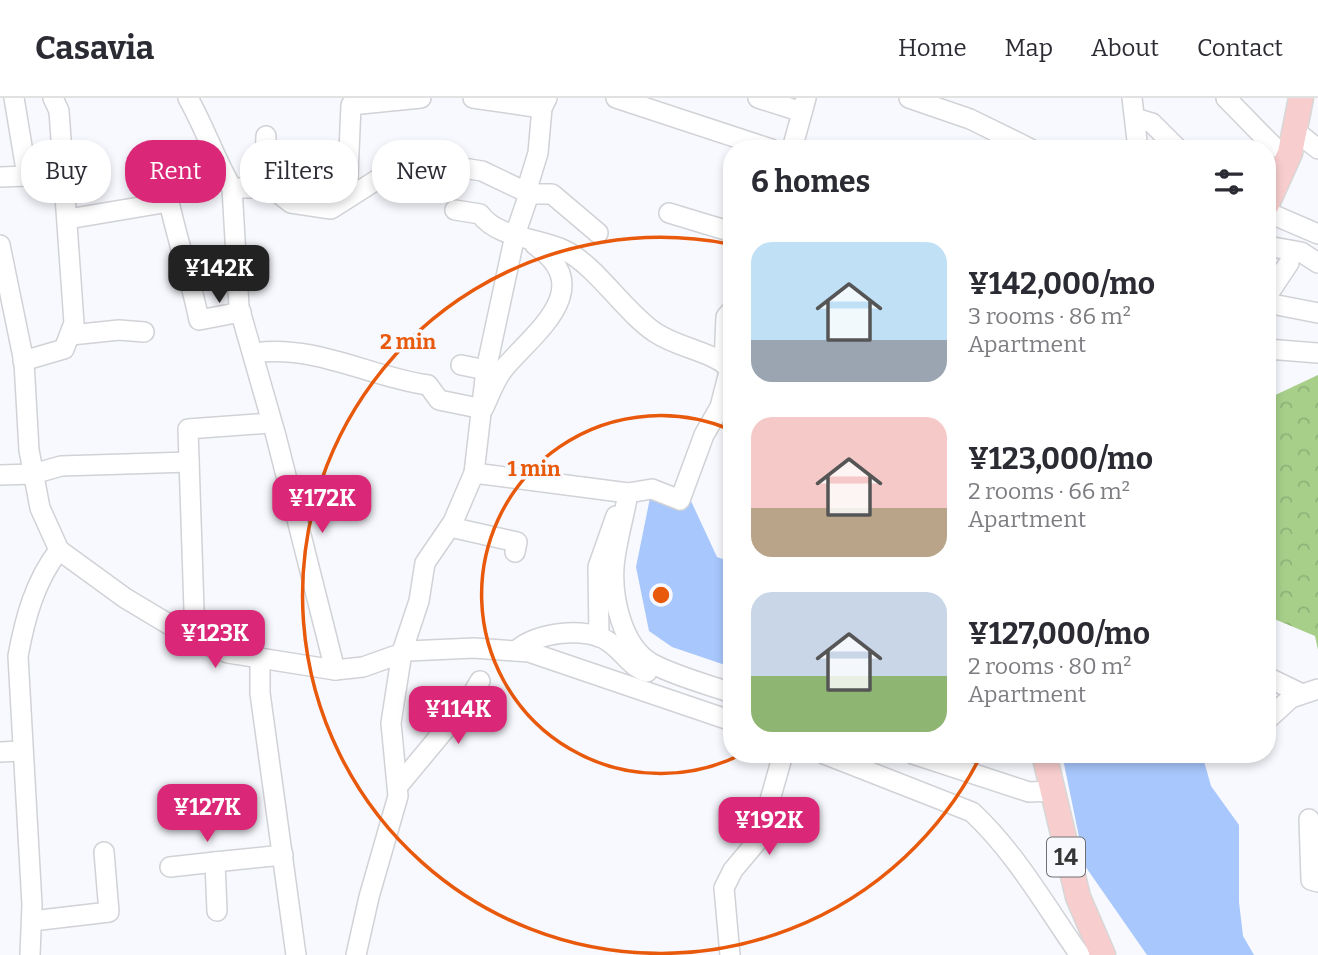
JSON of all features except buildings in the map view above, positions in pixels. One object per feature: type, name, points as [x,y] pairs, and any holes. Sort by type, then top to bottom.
[{"type":"main road","points":[[1276,184],[1290,153],[1301,98]]},
{"type":"main road","name":"14","points":[[1046,763],[1078,897],[1103,955]]},
{"type":"street","points":[[0,177],[27,176],[14,98]]},
{"type":"street","points":[[188,98],[211,139],[212,153],[232,188],[241,313],[254,353],[335,670]]},
{"type":"street","points":[[349,140],[351,105],[421,98]]},
{"type":"street","points":[[356,955],[369,897],[398,796],[391,723],[402,652],[419,601],[425,564],[450,527],[474,472],[486,370],[538,153],[544,103],[473,98]]},
{"type":"street","points":[[616,98],[744,140]]},
{"type":"street","points":[[758,98],[804,105],[794,140]]},
{"type":"street","points":[[909,98],[970,119],[1013,140]]},
{"type":"street","points":[[1226,98],[1266,140]]},
{"type":"street","points":[[23,361],[64,349],[74,323],[57,99]]},
{"type":"street","points":[[1130,104],[1136,140]]},
{"type":"street","points":[[1130,104],[1169,140]]},
{"type":"street","points":[[1294,130],[1318,149]]},
{"type":"street","points":[[266,136],[266,140]]},
{"type":"street","points":[[358,191],[386,174],[421,166],[482,171],[528,193],[552,194],[598,233]]},
{"type":"street","points":[[232,188],[240,188]]},
{"type":"street","points":[[68,219],[169,202],[180,252],[189,271],[199,320],[241,313]]},
{"type":"street","points":[[296,203],[331,209],[340,203]]},
{"type":"street","points":[[455,210],[480,214],[484,220],[552,257],[564,285],[559,302],[524,349],[505,367],[483,409]]},
{"type":"street","points":[[669,213],[723,229]]},
{"type":"street","points":[[1276,216],[1318,234]]},
{"type":"street","points":[[517,236],[530,237],[566,251],[654,332],[723,364]]},
{"type":"street","points":[[0,246],[23,361],[33,474],[40,508],[59,550],[125,597],[195,640],[228,653],[335,670],[363,667],[402,652],[474,648],[516,651],[541,656],[723,718]]},
{"type":"street","points":[[1276,248],[1301,252],[1318,263]]},
{"type":"street","points":[[1276,282],[1289,263]]},
{"type":"street","points":[[1276,305],[1318,313]]},
{"type":"street","points":[[71,335],[119,330],[144,332]]},
{"type":"street","points":[[1276,350],[1318,353]]},
{"type":"street","points":[[254,353],[270,351],[328,357],[390,376],[397,381],[428,385],[439,400],[483,409]]},
{"type":"street","points":[[461,365],[486,370]]},
{"type":"street","points":[[474,472],[628,493],[652,489],[680,500],[704,436],[720,407],[723,395]]},
{"type":"street","points":[[195,640],[188,429],[271,423]]},
{"type":"street","points":[[0,475],[33,474],[61,466],[189,462]]},
{"type":"street","points":[[598,636],[598,568],[604,543],[628,493]]},
{"type":"street","points":[[628,493],[614,567],[621,618],[629,639],[639,654],[652,663],[723,690]]},
{"type":"street","points":[[450,527],[517,542],[515,552]]},
{"type":"street","points":[[30,955],[32,921],[18,656],[24,619],[42,577],[59,550]]},
{"type":"street","points":[[516,651],[523,643],[560,633],[598,636],[610,642],[635,668],[698,686],[707,684]]},
{"type":"street","points":[[260,659],[260,693],[296,955]]},
{"type":"street","points":[[1276,680],[1309,691]]},
{"type":"street","points":[[398,786],[467,703],[480,681]]},
{"type":"street","points":[[1276,710],[1309,691]]},
{"type":"street","points":[[0,752],[22,751]]},
{"type":"street","points":[[730,955],[724,888],[733,870],[759,839],[780,763]]},
{"type":"street","points":[[847,763],[972,812],[988,826],[1080,955]]},
{"type":"street","points":[[940,763],[1029,792],[1052,791]]},
{"type":"street","points":[[1309,819],[1311,880],[1318,882]]},
{"type":"street","points":[[32,921],[109,912],[104,852]]},
{"type":"street","points":[[170,867],[283,855]]},
{"type":"street","points":[[215,862],[218,911]]},
{"type":"green space","points":[[1318,375],[1318,650],[1315,636],[1276,620],[1276,395]]},
{"type":"water","points":[[651,493],[678,506],[691,501],[717,557],[723,559],[723,664],[672,647],[649,631],[636,567]]},
{"type":"water","points":[[1064,763],[1205,763],[1211,786],[1239,825],[1239,902],[1243,936],[1254,955],[1147,955],[1085,866]]}]
